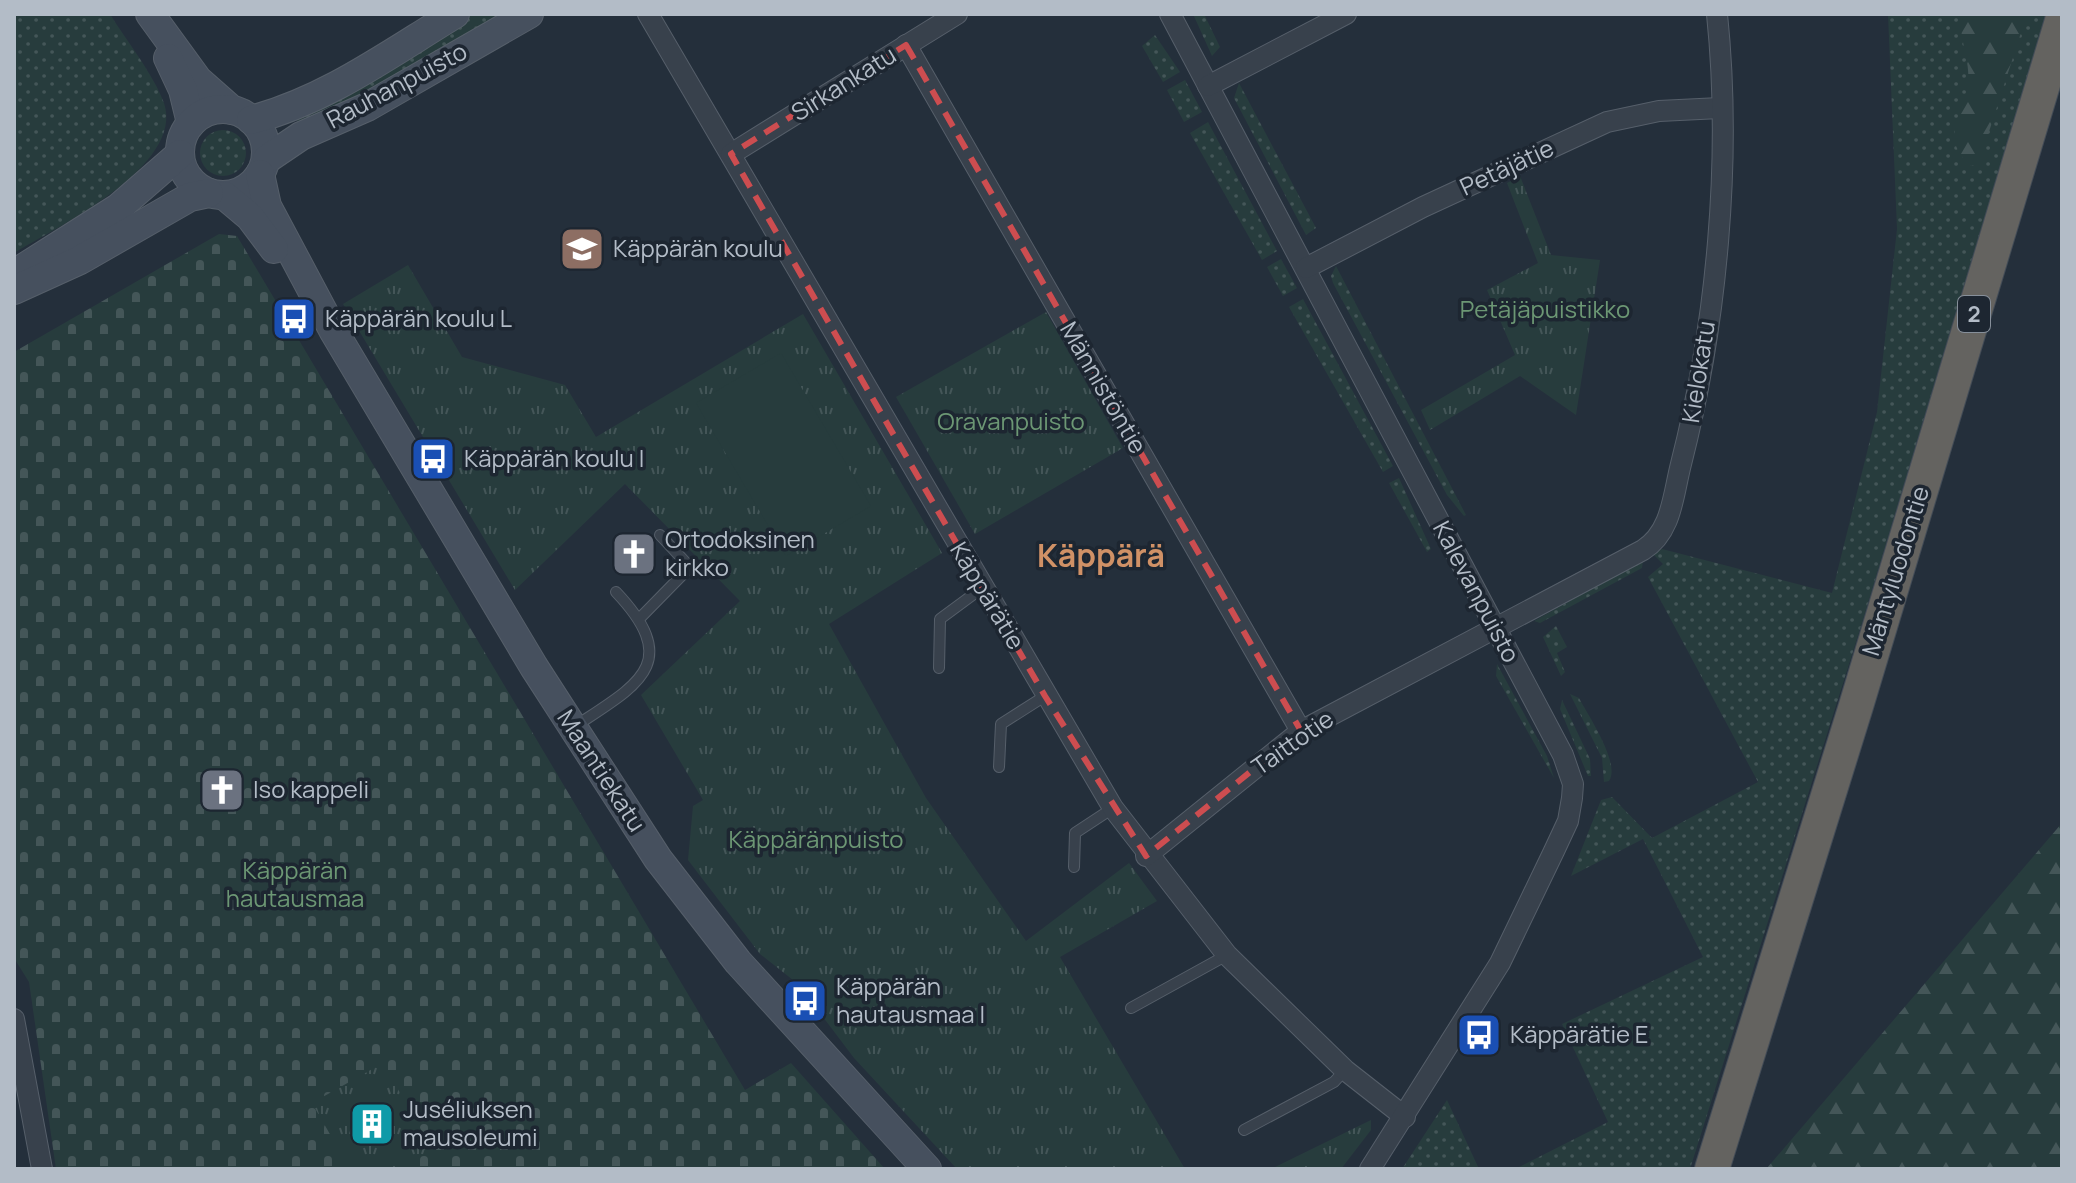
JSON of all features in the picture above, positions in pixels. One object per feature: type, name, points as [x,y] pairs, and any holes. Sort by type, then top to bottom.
[{"type":"highway","name":"Mäntyluodontie","points":[[1715,1169],[2062,21]]},
{"type":"main road","points":[[14,290],[80,260],[190,197],[243,189],[264,166],[266,144],[242,115],[198,80],[149,14]]},
{"type":"main road","points":[[149,14],[183,90],[191,123]]},
{"type":"main road","name":"Rauhanpuisto","points":[[242,115],[286,111],[318,98],[455,14]]},
{"type":"main road","name":"Rauhanpuisto","points":[[264,166],[301,136],[367,107],[529,14]]},
{"type":"main road","points":[[217,195],[185,171],[180,154],[183,136],[191,123],[202,114],[242,115]]},
{"type":"main road","points":[[14,274],[118,208],[180,154]]},
{"type":"main road","name":"Maantiekatu","points":[[264,166],[267,206],[333,330],[572,728],[697,914],[927,1169]]},
{"type":"main road","name":"Maantiekatu","points":[[217,195],[250,217],[333,330]]},
{"type":"street","name":"Käppärätie","points":[[648,14],[1113,808],[1146,856],[1227,955],[1345,1070],[1405,1117]]},
{"type":"street","name":"Sirkankatu","points":[[731,154],[957,14]]},
{"type":"street","name":"Kalevanpuisto","points":[[1170,14],[1563,755],[1573,784],[1568,821],[1500,963],[1370,1169]]},
{"type":"street","points":[[1208,86],[1346,14]]},
{"type":"street","name":"Kielokatu","points":[[1495,628],[1643,550],[1662,533],[1691,425],[1714,270],[1720,108],[1717,14]]},
{"type":"street","name":"Männistöntie","points":[[906,45],[1301,731]]},
{"type":"street","name":"Petäjätie","points":[[1306,268],[1423,207],[1607,122],[1659,111],[1720,108]]},
{"type":"street","name":"Taittotie","points":[[1146,856],[1301,731],[1495,628]]},
{"type":"street","points":[[14,1019],[42,1169]]},
{"type":"lane","points":[[640,618],[690,567],[660,535]]},
{"type":"lane","points":[[939,668],[940,619],[982,588]]},
{"type":"lane","points":[[572,728],[641,679],[648,667],[648,652],[640,618],[616,592]]},
{"type":"lane","points":[[999,767],[1001,724],[1045,696]]},
{"type":"lane","points":[[1074,867],[1075,833],[1113,808]]},
{"type":"lane","points":[[1131,1008],[1227,955]]},
{"type":"lane","points":[[1244,1130],[1334,1082],[1345,1070]]},
{"type":"highlighted area","points":[[906,45],[1301,731],[1146,856],[1045,696],[731,154]]},
{"type":"green space","points":[[14,14],[110,14],[159,92],[164,103],[165,126],[155,149],[137,171],[113,192],[14,253]]},
{"type":"green space","points":[[474,14],[510,14],[301,127],[296,118]]},
{"type":"green space","points":[[1193,14],[1204,14],[1220,47],[1212,56]]},
{"type":"green space","points":[[1888,14],[2046,14],[1862,623],[1690,1169],[1515,1169],[1608,1122],[1562,1024],[1703,957],[1643,839],[1571,876],[1601,800],[1612,797],[1652,838],[1758,782],[1648,577],[1663,564],[1653,554],[1662,549],[1832,593],[1877,412],[1897,229]]},
{"type":"green space","points":[[1961,14],[2027,14],[1985,144],[1987,161],[1971,166],[1961,155],[1954,136],[1968,84]]},
{"type":"green space","points":[[1155,35],[1180,72],[1163,82],[1142,46]]},
{"type":"green space","points":[[1185,80],[1202,112],[1184,122],[1167,90]]},
{"type":"green space","points":[[1239,83],[1316,228],[1306,235],[1234,98]]},
{"type":"green space","points":[[1208,122],[1277,251],[1262,260],[1190,133]]},
{"type":"green space","points":[[223,130],[239,137],[246,153],[239,169],[223,176],[207,169],[200,153],[207,137]]},
{"type":"green space","name":"Petäjäpuistikko","points":[[1520,176],[1551,255],[1600,260],[1576,415],[1520,376],[1430,430],[1421,410],[1515,355],[1487,290],[1538,263],[1507,183]]},
{"type":"green space","name":"Käppärän hautausmaa","points":[[219,234],[237,236],[745,1090],[791,1063],[885,1169],[56,1169],[29,982],[14,958],[14,352]]},
{"type":"green space","points":[[1281,259],[1297,288],[1283,296],[1267,267]]},
{"type":"green space","name":"Käppäränpuisto","points":[[408,265],[462,357],[565,385],[596,437],[803,314],[942,553],[829,624],[926,798],[1026,941],[1129,863],[1157,901],[1060,957],[1185,1169],[957,1169],[854,1058],[798,984],[760,954],[688,860],[693,806],[703,800],[641,695],[740,601],[625,484],[515,590],[343,304]]},
{"type":"green space","points":[[1336,266],[1466,515],[1447,495],[1333,283],[1331,276]]},
{"type":"green space","points":[[1303,299],[1393,466],[1383,472],[1289,307]]},
{"type":"green space","name":"Oravanpuisto","points":[[1046,312],[1123,448],[975,534],[896,397]]},
{"type":"green space","points":[[781,353],[871,506],[786,556],[696,403]]},
{"type":"green space","points":[[1399,478],[1431,549],[1427,552],[1389,483]]},
{"type":"green space","points":[[1643,560],[1642,568],[1540,623],[1534,621]]},
{"type":"green space","points":[[1556,626],[1567,647],[1557,653],[1565,672],[1561,676],[1543,637]]},
{"type":"green space","points":[[1497,664],[1547,756],[1554,778],[1496,676]]},
{"type":"green space","points":[[1570,694],[1579,698],[1602,740],[1611,763],[1609,781],[1604,782],[1602,758]]},
{"type":"green space","points":[[1562,700],[1590,759],[1591,776],[1588,776],[1560,709]]},
{"type":"green space","points":[[2062,823],[2062,1169],[1767,1169],[1767,1168]]},
{"type":"green space","points":[[383,1063],[432,1149],[397,1169],[350,1169],[312,1103]]},
{"type":"green space","points":[[1447,1100],[1479,1169],[1402,1169]]},
{"type":"green space","points":[[1371,1120],[1371,1130],[1341,1169],[1271,1169]]},
{"type":"place","name":"Käppärän koulu","points":[[582,249]]},
{"type":"place","name":"Käppärän koulu L","points":[[294,319]]},
{"type":"place","name":"Käppärän koulu I","points":[[433,459]]},
{"type":"place","name":"Ortodoksinen kirkko","points":[[634,554]]},
{"type":"place","name":"Iso kappeli","points":[[222,790]]},
{"type":"place","name":"Käppärän hautausmaa I","points":[[805,1001]]},
{"type":"place","name":"Käppärätie E","points":[[1479,1035]]},
{"type":"place","name":"Juséliuksen mausoleumi","points":[[372,1124]]},
{"type":"district","name":"Käppärä","points":[[1101,556]]}]
